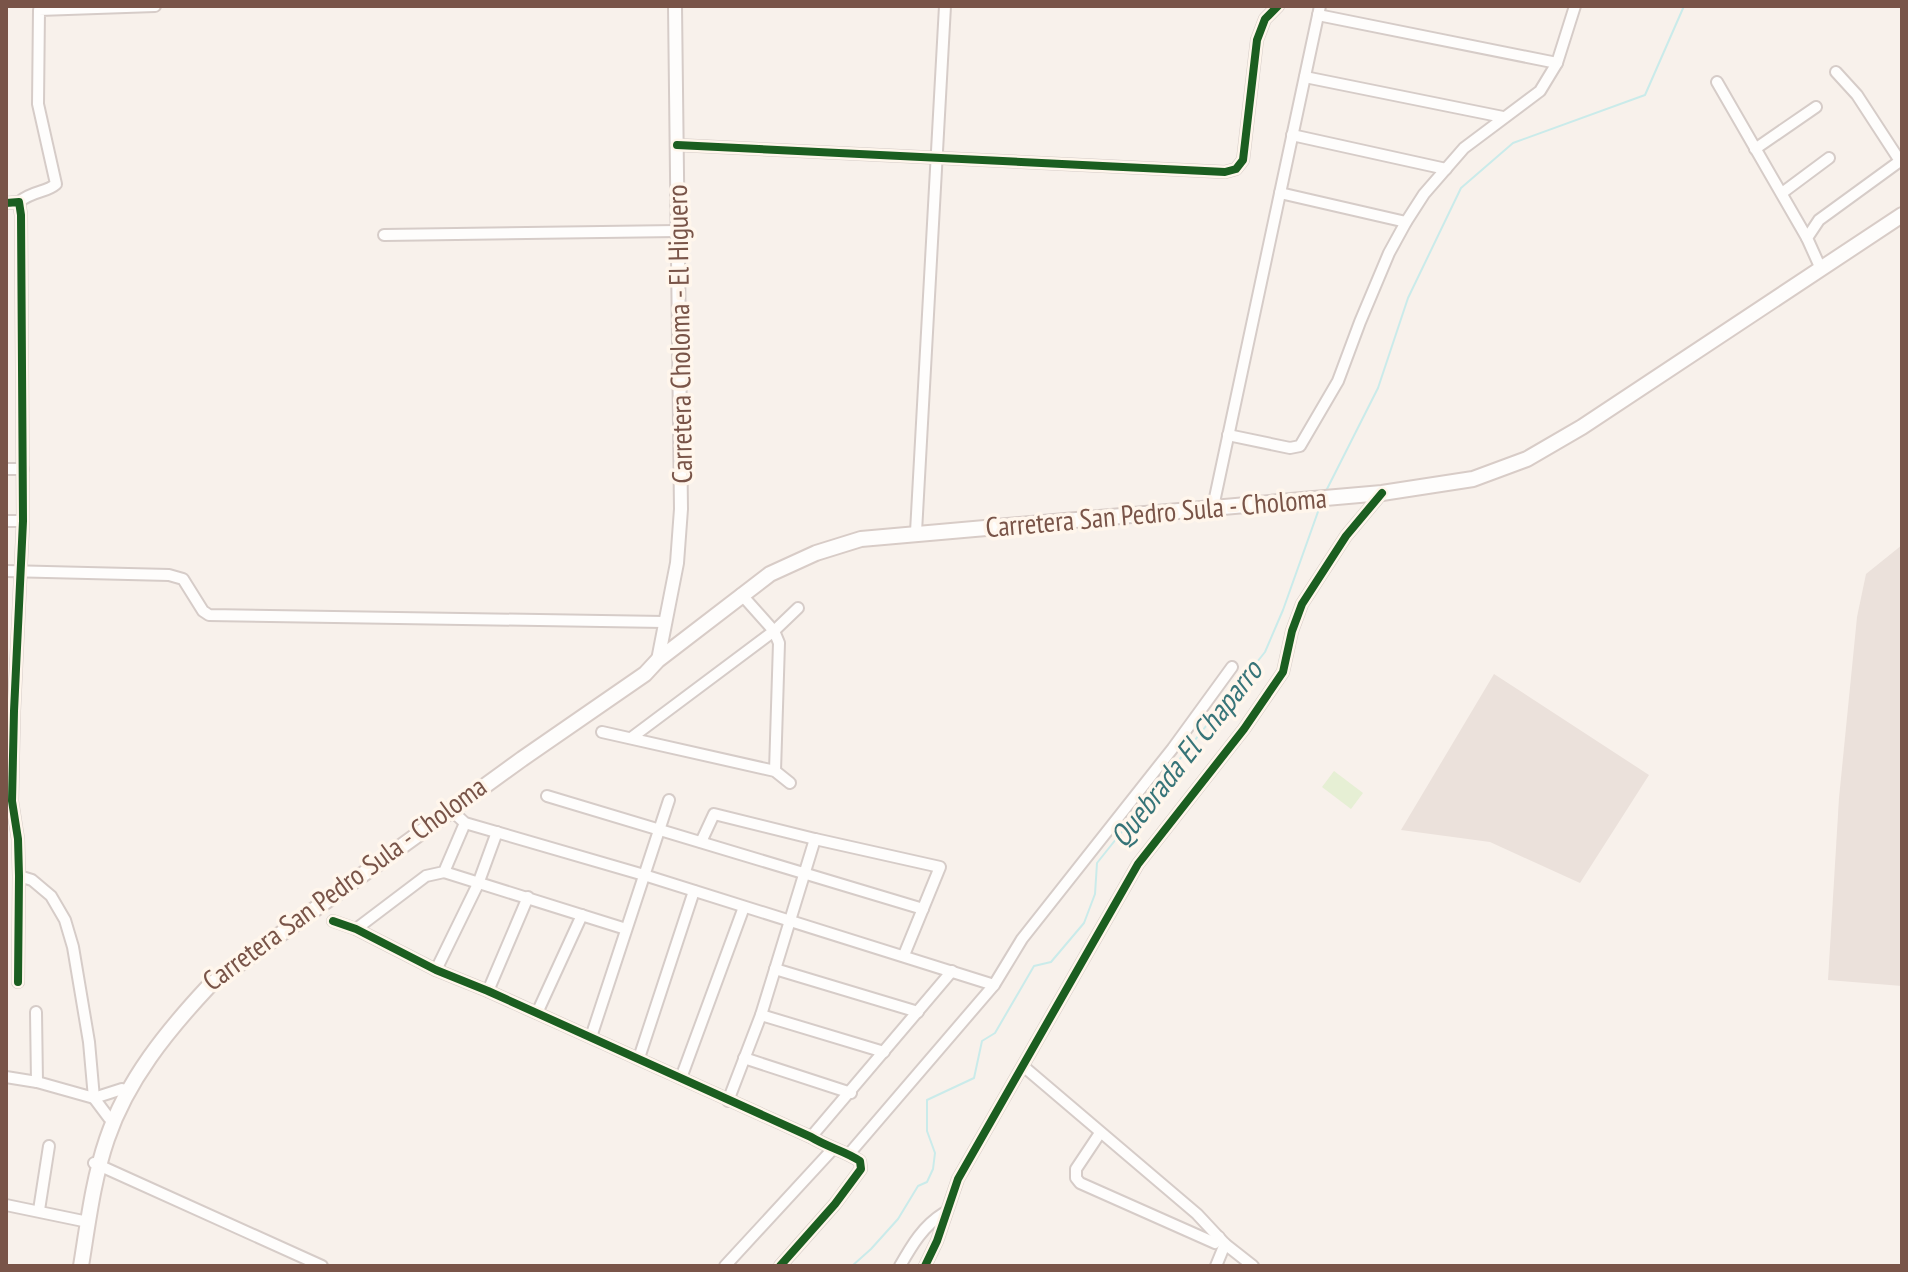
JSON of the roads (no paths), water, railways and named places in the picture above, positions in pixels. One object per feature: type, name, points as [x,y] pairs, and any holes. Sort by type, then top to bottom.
[{"type":"main road","name":"Carretera San Pedro Sula - Choloma","points":[[97,1164],[128,1092],[151,1054],[209,986],[642,667],[658,660],[770,574],[816,553],[861,539],[1382,493],[1473,479],[1527,459],[1596,418],[1902,215]]},
{"type":"main road","name":"Carretera San Pedro Sula - Choloma","points":[[97,1164],[109,1118],[122,1089],[147,1050],[202,984],[449,809]]},
{"type":"main road","points":[[74,1266],[97,1164]]},
{"type":"main road","points":[[81,1266],[85,1221]]},
{"type":"street","points":[[6,203],[19,202],[28,194],[48,190],[56,184],[38,104],[39,10],[155,6]]},
{"type":"street","name":"Carretera Choloma - El Higuero","points":[[658,660],[677,563],[681,509],[675,6]]},
{"type":"street","points":[[916,532],[945,6]]},
{"type":"street","points":[[677,145],[1225,172],[1236,169],[1243,160],[1257,40],[1265,19],[1278,6]]},
{"type":"street","points":[[1228,435],[1290,448],[1300,446],[1338,381],[1389,253],[1406,222],[1424,194],[1464,148],[1540,91],[1557,63],[1575,6]]},
{"type":"street","points":[[1213,507],[1319,10],[1557,63]]},
{"type":"street","points":[[1807,238],[1819,220],[1901,161],[1857,95],[1836,72]]},
{"type":"street","points":[[1305,77],[1503,117]]},
{"type":"street","points":[[1717,82],[1782,193],[1821,269]]},
{"type":"street","points":[[1755,149],[1816,107]]},
{"type":"street","points":[[1292,135],[1446,169]]},
{"type":"street","points":[[1782,193],[1829,158]]},
{"type":"street","points":[[1280,193],[1406,222]]},
{"type":"street","points":[[18,982],[18,839],[9,802],[11,660],[20,614],[23,521],[19,202]]},
{"type":"street","points":[[384,235],[677,231]]},
{"type":"street","points":[[6,469],[23,469]]},
{"type":"street","points":[[925,1266],[937,1241],[944,1213],[974,1149],[1138,864],[1244,729],[1283,672],[1302,604],[1346,536],[1382,493]]},
{"type":"street","points":[[6,521],[23,521]]},
{"type":"street","points":[[6,571],[169,575],[183,579],[203,611],[209,615],[664,622]]},
{"type":"street","points":[[741,594],[774,631],[779,643],[775,771]]},
{"type":"street","points":[[631,738],[774,631],[798,608]]},
{"type":"street","points":[[6,615],[20,614]]},
{"type":"street","points":[[849,1154],[994,985],[1022,939],[1173,748],[1232,667]]},
{"type":"street","points":[[602,732],[775,771],[790,783]]},
{"type":"street","points":[[547,796],[923,909]]},
{"type":"street","points":[[591,1037],[669,800]]},
{"type":"street","points":[[449,809],[465,823],[644,875],[994,985]]},
{"type":"street","points":[[701,842],[714,814],[940,867],[904,955]]},
{"type":"street","points":[[444,872],[465,823]]},
{"type":"street","points":[[436,970],[478,884],[497,832]]},
{"type":"street","points":[[728,1101],[761,1015],[815,839]]},
{"type":"street","points":[[356,929],[426,876],[444,872],[626,929]]},
{"type":"street","points":[[19,876],[32,880],[51,896],[65,920],[73,947],[89,1042],[94,1098],[109,1118]]},
{"type":"street","points":[[639,1058],[694,891]]},
{"type":"street","points":[[488,991],[528,897]]},
{"type":"street","points":[[681,1078],[744,907]]},
{"type":"street","points":[[537,1013],[582,915]]},
{"type":"street","points":[[333,921],[860,1161],[861,1169],[835,1204],[780,1266]]},
{"type":"street","points":[[775,969],[918,1012]]},
{"type":"street","points":[[811,1137],[952,971]]},
{"type":"street","points":[[36,1012],[37,1082]]},
{"type":"street","points":[[761,1015],[884,1052]]},
{"type":"street","points":[[744,1058],[851,1093]]},
{"type":"street","points":[[1023,1066],[1197,1214],[1253,1266]]},
{"type":"street","points":[[6,1077],[94,1098],[122,1089]]},
{"type":"street","points":[[1100,1133],[1076,1169],[1076,1178],[1080,1183],[1215,1243],[1222,1240]]},
{"type":"street","points":[[39,1210],[49,1146]]},
{"type":"street","points":[[725,1266],[832,1150]]},
{"type":"street","points":[[97,1164],[322,1266]]},
{"type":"street","points":[[6,1205],[85,1221]]},
{"type":"street","points":[[900,1266],[915,1239],[931,1221],[944,1213]]},
{"type":"street","points":[[1216,1266],[1222,1240]]},
{"type":"waterway","name":"Quebrada El Chaparro","points":[[1325,493],[1378,388],[1408,298],[1461,188],[1513,143],[1645,95],[1684,6]]},
{"type":"waterway","name":"Quebrada El Chaparro","points":[[852,1266],[898,1219],[918,1186],[927,1182],[933,1169],[935,1153],[927,1131],[927,1100],[974,1078],[982,1041],[995,1033],[1034,966],[1051,962],[1084,923],[1095,894],[1097,863],[1265,652],[1320,506]]}]
